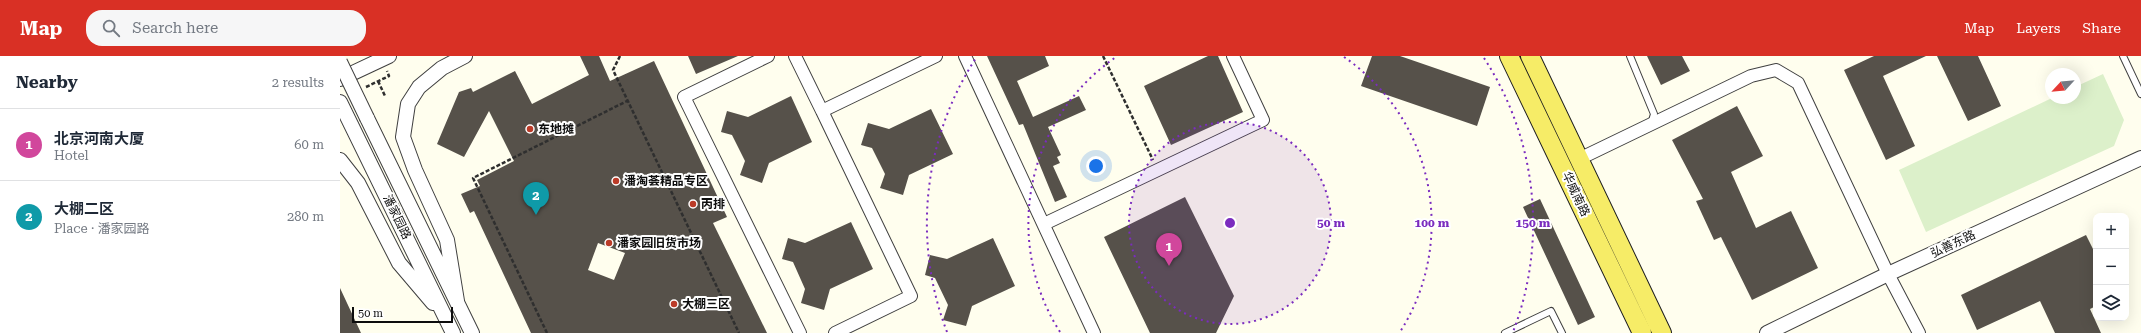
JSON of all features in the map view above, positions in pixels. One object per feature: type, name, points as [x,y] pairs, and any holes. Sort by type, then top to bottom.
[{"type":"main road","name":"华威南路","points":[[1509,56],[1642,333]]},
{"type":"main road","name":"华威南路","points":[[1530,56],[1662,333]]},
{"type":"street","points":[[457,301],[447,240],[415,170],[403,137],[408,104],[419,87],[442,68],[465,56]]},
{"type":"street","points":[[768,56],[684,97],[800,333]]},
{"type":"street","points":[[795,56],[911,296],[835,333]]},
{"type":"street","points":[[822,111],[936,56]]},
{"type":"street","points":[[965,56],[1094,333]]},
{"type":"street","points":[[1044,224],[1263,120],[1233,56]]},
{"type":"street","name":"潘家园路","points":[[340,62],[472,333]]},
{"type":"street","points":[[340,79],[387,62]]},
{"type":"street","points":[[1579,159],[1751,76],[1776,70],[1798,83],[1888,274],[1919,333]]},
{"type":"street","name":"潘家园路","points":[[340,102],[450,327]]},
{"type":"street","name":"弘善东路","points":[[1767,333],[1888,274],[2141,158]]},
{"type":"street","points":[[340,160],[358,183],[399,262],[450,327]]},
{"type":"lane","points":[[1630,56],[1654,114],[1651,124]]},
{"type":"lane","points":[[2123,56],[2141,94]]},
{"type":"lane","points":[[1505,333],[1551,311],[1562,333]]},
{"type":"path","points":[[620,56],[613,70],[739,333]]},
{"type":"path","points":[[1103,56],[1158,170]]},
{"type":"path","points":[[364,88],[389,76],[387,62]]},
{"type":"path","points":[[378,81],[385,96]]},
{"type":"path","points":[[547,333],[473,178],[627,101]]},
{"type":"green space","points":[[2103,74],[2124,120],[2114,146],[1926,232],[1899,170],[2045,101],[2045,104],[2081,104],[2081,84]]},
{"type":"building","name":"潘家园旧货市场","points":[[580,56],[599,56],[610,81],[654,61],[727,217],[713,223],[767,333],[531,333],[474,211],[470,213],[461,194],[480,186],[477,180],[514,161],[489,111],[464,157],[437,144],[459,92],[471,88],[473,92],[515,71],[532,104],[589,75]],"holes":[[[598,243],[625,253],[614,280],[588,270]]]},
{"type":"building","points":[[688,56],[738,56],[696,74]]},
{"type":"building","points":[[987,56],[1045,56],[1049,66],[1017,81],[1033,117],[1079,96],[1086,110],[1048,127],[1061,155],[1057,157],[1060,163],[1053,166],[1067,197],[1055,202],[1023,124],[1019,125]]},
{"type":"building","points":[[1208,56],[1218,56],[1243,112],[1171,145],[1144,86]]},
{"type":"building","points":[[1372,56],[1400,56],[1490,87],[1477,126],[1361,86]]},
{"type":"building","points":[[1647,56],[1682,56],[1690,71],[1661,85]]},
{"type":"building","points":[[1874,56],[1926,56],[1883,76],[1915,146],[1886,160],[1844,70]]},
{"type":"building","points":[[1937,56],[1978,56],[2001,106],[1968,121]]},
{"type":"building","points":[[791,96],[812,142],[769,163],[762,183],[740,175],[745,161],[732,135],[721,132],[727,111],[748,117]]},
{"type":"building","points":[[1737,106],[1763,156],[1731,172],[1756,228],[1791,211],[1818,268],[1752,300],[1721,237],[1714,240],[1696,201],[1703,199],[1672,140]]},
{"type":"building","points":[[931,109],[953,154],[909,175],[903,195],[880,188],[885,174],[872,148],[861,145],[868,123],[889,129]]},
{"type":"building","points":[[1185,197],[1234,296],[1216,333],[1150,333],[1104,237]]},
{"type":"building","points":[[1540,199],[1595,317],[1578,325],[1523,207]]},
{"type":"building","points":[[851,222],[873,269],[830,289],[824,310],[801,303],[805,289],[793,262],[782,259],[788,238],[805,243]]},
{"type":"building","points":[[2086,235],[2093,249],[2093,308],[2090,309],[2093,316],[2093,321],[2096,321],[2101,333],[2055,333],[2040,301],[1977,330],[1961,295]]},
{"type":"building","points":[[993,238],[1015,286],[972,306],[966,326],[943,320],[948,305],[935,278],[925,275],[930,255],[947,259]]},
{"type":"building","points":[[340,288],[361,333],[340,333]]},
{"type":"place","name":"东地摊","points":[[530,129]]},
{"type":"place","name":"潘淘荟精品专区","points":[[616,181]]},
{"type":"place","name":"丙排","points":[[693,204]]},
{"type":"place","name":"大棚二区","points":[[536,215]]},
{"type":"place","name":"潘家园旧货市场","points":[[609,243]]},
{"type":"place","name":"北京河南大厦","points":[[1169,266]]},
{"type":"place","name":"大棚三区","points":[[674,304]]}]
